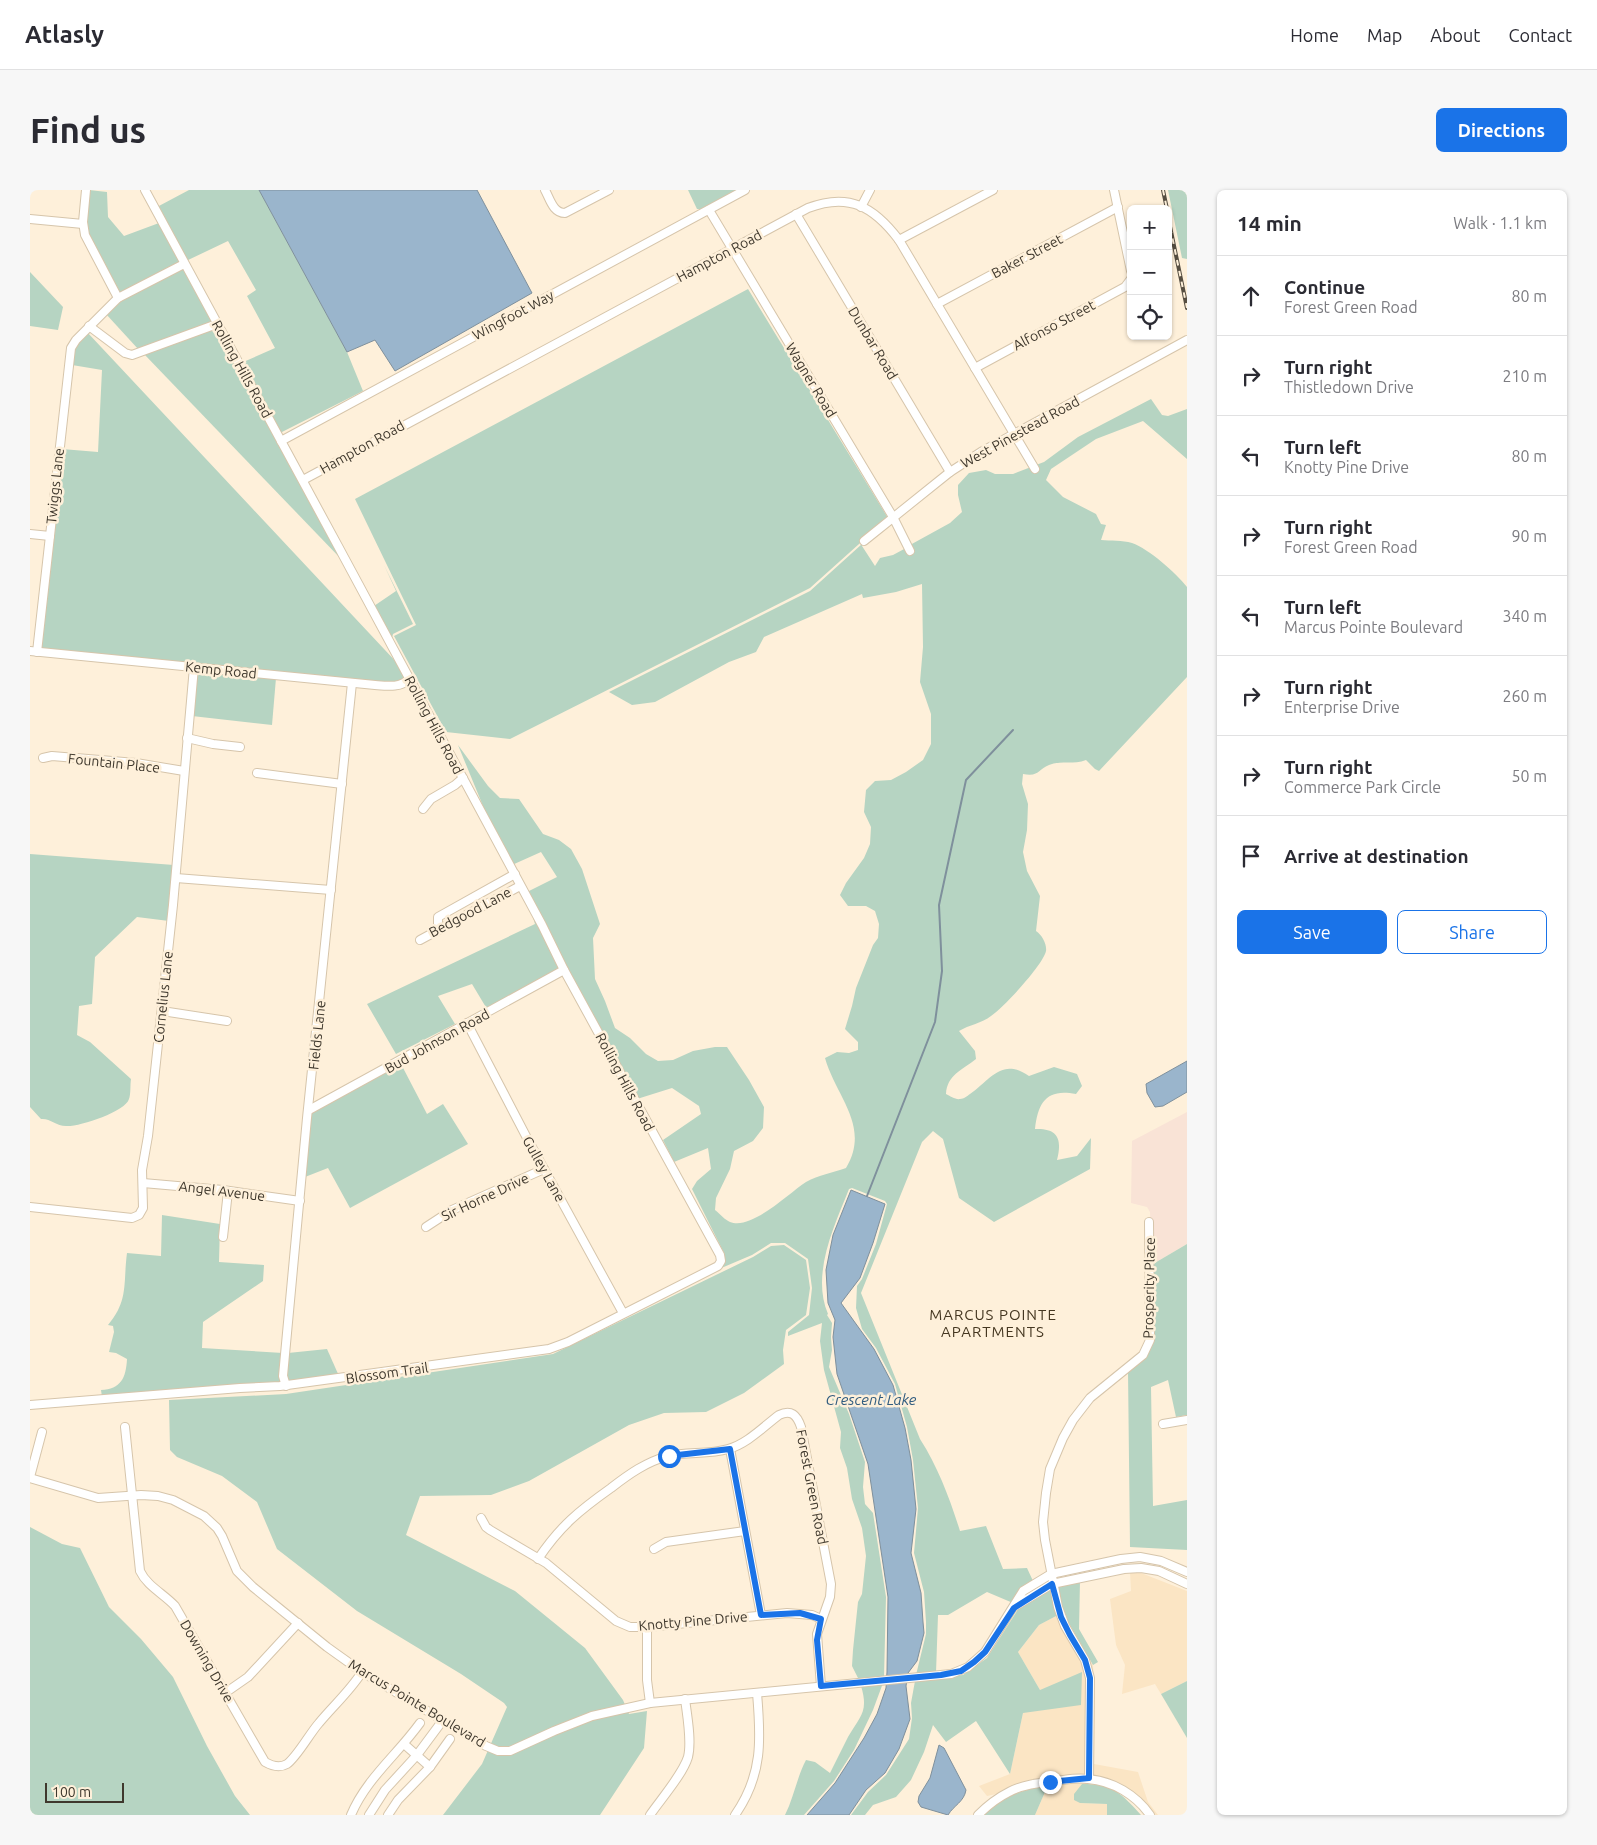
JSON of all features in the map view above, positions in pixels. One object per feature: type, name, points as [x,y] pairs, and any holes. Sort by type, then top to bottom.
[{"type":"street","points":[[86,190],[83,224],[88,242],[118,298]]},
{"type":"street","name":"Rolling Hills Road","points":[[145,190],[282,441],[721,1260]]},
{"type":"street","points":[[545,190],[556,210],[562,213],[609,190]]},
{"type":"street","name":"Wingfoot Way","points":[[282,441],[297,431],[745,190]]},
{"type":"street","points":[[861,206],[870,190]]},
{"type":"street","points":[[899,240],[993,190]]},
{"type":"street","points":[[1114,190],[1127,251]]},
{"type":"street","name":"Hampton Road","points":[[302,480],[796,214],[827,202],[844,202],[861,206],[881,218],[899,240],[1035,469]]},
{"type":"street","name":"Baker Street","points":[[936,304],[1118,207]]},
{"type":"street","name":"Wagner Road","points":[[710,210],[893,517],[910,551]]},
{"type":"street","name":"Dunbar Road","points":[[796,214],[950,472]]},
{"type":"street","points":[[30,219],[83,224]]},
{"type":"street","name":"Twiggs Lane","points":[[34,652],[50,536],[71,348],[89,326],[118,298],[184,264]]},
{"type":"street","name":"Alfonso Street","points":[[975,368],[1124,287],[1127,284]]},
{"type":"street","points":[[89,326],[124,353],[132,355],[217,324]]},
{"type":"street","name":"West Pinestead Road","points":[[864,541],[950,472],[981,452],[1187,340]]},
{"type":"street","points":[[30,534],[50,536]]},
{"type":"street","name":"Kemp Road","points":[[34,652],[352,683],[395,685],[403,684],[409,679]]},
{"type":"street","name":"Cornelius Lane","points":[[30,1207],[135,1218],[142,1212],[142,1170],[148,1138],[176,878],[194,667]]},
{"type":"street","name":"Fields Lane","points":[[286,1386],[283,1376],[352,683]]},
{"type":"street","points":[[187,738],[213,744],[240,747]]},
{"type":"street","name":"Fountain Place","points":[[43,758],[52,756],[98,760],[184,771]]},
{"type":"street","points":[[257,773],[342,784]]},
{"type":"street","points":[[423,809],[431,799],[455,786],[463,778]]},
{"type":"street","points":[[438,929],[438,917],[514,874]]},
{"type":"street","points":[[176,878],[331,890]]},
{"type":"street","name":"Bedgood Lane","points":[[420,940],[520,886]]},
{"type":"street","name":"Bud Johnson Road","points":[[309,1110],[564,970]]},
{"type":"street","points":[[162,1012],[227,1021]]},
{"type":"street","name":"Gulley Lane","points":[[467,1023],[623,1313]]},
{"type":"street","name":"Sir Horne Drive","points":[[426,1227],[452,1210],[544,1169]]},
{"type":"street","name":"Angel Avenue","points":[[143,1183],[228,1191],[300,1201]]},
{"type":"street","points":[[223,1237],[228,1191]]},
{"type":"street","name":"Prosperity Place","points":[[1089,1778],[1090,1678],[1085,1660],[1061,1617],[1052,1584],[1043,1522],[1045,1502],[1050,1470],[1063,1438],[1090,1398],[1137,1361],[1143,1355],[1150,1340],[1149,1222]]},
{"type":"street","name":"Blossom Trail","points":[[30,1405],[286,1386],[549,1349],[568,1342],[718,1266],[721,1260]]},
{"type":"street","name":"Forest Green Road","points":[[538,1559],[554,1536],[578,1512],[646,1464],[681,1453],[730,1449],[749,1438],[783,1413],[791,1412],[798,1417],[801,1427],[831,1584],[830,1597],[821,1619],[817,1640],[821,1686]]},
{"type":"street","points":[[1164,1424],[1187,1420]]},
{"type":"street","name":"Downing Drive","points":[[125,1427],[138,1560],[142,1575],[147,1582],[175,1606],[262,1758],[270,1765],[279,1766],[291,1761],[318,1723],[346,1694],[362,1672]]},
{"type":"street","points":[[30,1478],[42,1432]]},
{"type":"street","points":[[730,1449],[761,1615]]},
{"type":"street","name":"Marcus Pointe Boulevard","points":[[30,1478],[98,1498],[151,1495],[166,1498],[208,1519],[222,1536],[233,1564],[244,1579],[298,1623],[362,1672],[491,1748],[510,1751],[592,1716],[650,1703],[951,1674],[968,1667],[985,1652],[1023,1591],[1051,1574],[1121,1559],[1140,1557],[1161,1560],[1187,1572]]},
{"type":"street","name":"Knotty Pine Drive","points":[[480,1518],[490,1530],[538,1559],[616,1621],[630,1627],[800,1613],[821,1619]]},
{"type":"street","points":[[654,1549],[666,1542],[745,1531]]},
{"type":"street","name":"Marcus Pointe Boulevard","points":[[1014,1608],[1052,1584],[1124,1569],[1141,1568],[1168,1574],[1187,1584]]},
{"type":"street","points":[[225,1693],[248,1677],[298,1623]]},
{"type":"street","points":[[647,1627],[647,1680],[650,1703]]},
{"type":"street","points":[[735,1815],[752,1784],[758,1764],[760,1734],[757,1692]]},
{"type":"street","points":[[650,1815],[684,1766],[688,1756],[689,1744],[685,1699]]},
{"type":"street","points":[[369,1815],[385,1790],[417,1755],[443,1720]]},
{"type":"street","points":[[351,1815],[368,1783],[404,1744],[420,1723]]},
{"type":"street","points":[[388,1815],[398,1800],[430,1767],[450,1739]]},
{"type":"street","points":[[404,1744],[430,1767]]},
{"type":"street","points":[[978,1815],[995,1800],[1019,1788],[1050,1782],[1089,1778],[1127,1792],[1150,1815]]},
{"type":"shaded area","points":[[1187,1112],[1187,1244],[1153,1264],[1150,1212],[1147,1207],[1131,1203],[1132,1141]]},
{"type":"shaded area","points":[[1136,1571],[1187,1591],[1187,1681],[1161,1694],[1155,1684],[1122,1694],[1125,1665],[1116,1645],[1110,1599],[1131,1591],[1130,1572]]},
{"type":"shaded area","points":[[1063,1613],[1093,1665],[1095,1699],[1094,1764],[1138,1772],[1148,1802],[1158,1815],[1153,1815],[1147,1806],[1091,1776],[1093,1677]]},
{"type":"shaded area","points":[[1058,1615],[1087,1673],[1086,1775],[987,1796],[979,1786],[1010,1774],[1023,1713],[1040,1690],[1018,1652],[1039,1625]]},
{"type":"shaded area","points":[[1082,1781],[1103,1785],[1080,1803],[1108,1804],[1107,1815],[1035,1815],[1048,1785]]},
{"type":"green space","points":[[89,190],[107,192],[108,217],[124,236],[159,223],[181,262],[119,294],[90,240],[86,228]]},
{"type":"green space","points":[[189,190],[259,190],[347,352],[363,391],[282,432],[282,437],[241,363],[275,348],[247,296],[256,290],[228,241],[186,261],[157,207]]},
{"type":"green space","points":[[688,190],[739,190],[706,209],[697,209]]},
{"type":"green space","points":[[1168,190],[1187,190],[1187,259],[1182,258]]},
{"type":"green space","points":[[183,268],[213,322],[139,350],[106,314],[119,300]]},
{"type":"green space","points":[[30,272],[63,307],[58,330],[30,326]]},
{"type":"green space","points":[[748,289],[888,518],[810,588],[510,739],[446,732],[394,636],[416,625],[355,499]]},
{"type":"green space","points":[[216,327],[343,561],[144,354]]},
{"type":"green space","points":[[87,332],[399,665],[405,679],[395,682],[376,682],[40,649],[62,449],[98,452],[102,370],[72,365],[75,345]]},
{"type":"green space","points":[[1151,399],[1162,415],[1168,416],[1187,409],[1187,459],[1143,421],[1096,439],[1051,469],[1046,480],[1063,497],[1096,514],[1101,524],[1106,525],[1101,540],[1124,541],[1139,546],[1162,562],[1187,587],[1187,677],[1099,771],[1086,760],[1058,763],[1045,767],[1036,774],[1023,774],[1022,784],[1028,804],[1027,830],[1023,852],[1027,871],[1040,896],[1036,931],[1044,940],[1046,951],[1031,975],[997,1011],[984,1020],[959,1031],[975,1051],[976,1059],[952,1077],[946,1094],[957,1099],[963,1098],[997,1072],[1004,1069],[1020,1071],[1029,1076],[1054,1067],[1077,1074],[1082,1086],[1076,1094],[1058,1093],[1046,1099],[1036,1119],[1035,1129],[1049,1131],[1057,1137],[1059,1147],[1057,1160],[1077,1156],[1091,1138],[1090,1169],[994,1222],[959,1198],[943,1139],[933,1131],[922,1142],[861,1293],[920,1439],[943,1484],[960,1531],[986,1526],[1003,1569],[1027,1568],[1033,1581],[1021,1588],[1013,1603],[987,1592],[948,1615],[938,1615],[936,1673],[916,1675],[926,1634],[926,1622],[924,1592],[914,1553],[918,1508],[913,1460],[907,1427],[895,1384],[876,1348],[862,1329],[856,1308],[857,1286],[862,1279],[876,1244],[887,1204],[885,1201],[852,1188],[849,1189],[826,1251],[822,1283],[827,1315],[832,1323],[832,1350],[829,1367],[849,1414],[865,1462],[863,1487],[865,1504],[873,1513],[886,1597],[884,1677],[859,1680],[852,1666],[858,1602],[862,1594],[866,1556],[862,1528],[852,1499],[847,1468],[840,1448],[841,1432],[824,1370],[820,1341],[822,1323],[788,1336],[788,1332],[809,1315],[812,1288],[808,1259],[785,1243],[771,1243],[752,1255],[719,1269],[724,1253],[692,1189],[697,1181],[711,1169],[708,1148],[674,1162],[663,1140],[701,1114],[699,1106],[672,1088],[637,1099],[527,892],[557,877],[541,852],[512,865],[490,823],[458,745],[488,786],[500,798],[519,799],[543,834],[559,840],[571,849],[582,869],[600,924],[593,938],[595,979],[615,1028],[630,1038],[646,1054],[658,1061],[673,1060],[693,1051],[727,1047],[749,1080],[764,1107],[763,1128],[753,1141],[734,1151],[730,1169],[716,1198],[715,1210],[730,1222],[739,1223],[759,1216],[806,1182],[846,1168],[853,1153],[855,1139],[853,1125],[825,1058],[837,1052],[849,1053],[858,1050],[858,1042],[845,1029],[856,988],[873,945],[878,938],[879,924],[875,911],[866,906],[848,906],[840,895],[864,858],[870,844],[871,827],[864,812],[866,790],[875,781],[891,780],[923,760],[931,744],[931,714],[920,682],[923,647],[922,584],[896,592],[863,598],[862,594],[764,637],[756,652],[729,662],[655,702],[632,705],[609,692],[810,591],[862,544],[875,566],[880,558],[893,555],[906,548],[909,555],[913,552],[910,545],[950,523],[962,512],[958,485],[969,473],[986,470],[995,474],[1013,474],[1031,467],[1035,473],[1039,469],[1036,465],[1044,462],[1078,437]]},
{"type":"green space","points":[[384,565],[413,624],[393,634],[392,638],[441,728],[438,726],[374,606],[396,591]]},
{"type":"green space","points":[[196,670],[276,678],[272,725],[192,716]]},
{"type":"green space","points":[[30,854],[174,865],[169,921],[137,917],[95,957],[92,1004],[79,1006],[77,1035],[90,1042],[131,1079],[129,1099],[126,1104],[111,1114],[72,1126],[62,1126],[41,1119],[30,1107]]},
{"type":"green space","points":[[531,911],[560,969],[487,1009],[472,984],[438,996],[455,1024],[396,1054],[367,1004],[535,924]]},
{"type":"green space","points":[[401,1064],[427,1114],[443,1104],[468,1144],[350,1208],[328,1168],[305,1177],[311,1113]]},
{"type":"green space","points":[[162,1215],[220,1224],[219,1262],[264,1265],[263,1281],[203,1322],[202,1348],[283,1353],[282,1383],[102,1397],[101,1390],[118,1385],[125,1372],[127,1359],[116,1353],[109,1352],[114,1332],[113,1326],[108,1325],[115,1316],[122,1299],[127,1253],[161,1256]]},
{"type":"green space","points":[[1187,1244],[1187,1415],[1176,1417],[1168,1380],[1151,1387],[1153,1506],[1187,1500],[1187,1550],[1130,1547],[1128,1371],[1145,1357],[1153,1264]]},
{"type":"green space","points":[[784,1245],[806,1260],[810,1288],[806,1315],[786,1330],[783,1350],[784,1364],[744,1393],[706,1412],[664,1413],[629,1425],[529,1481],[491,1495],[420,1496],[406,1535],[515,1591],[585,1648],[623,1700],[629,1714],[647,1711],[644,1748],[600,1815],[443,1815],[482,1764],[507,1707],[504,1703],[461,1674],[357,1611],[277,1549],[257,1502],[222,1476],[177,1457],[170,1450],[169,1400],[286,1394],[553,1354],[753,1257],[771,1246]]},
{"type":"green space","points":[[327,1349],[339,1376],[288,1382],[286,1376],[288,1353]]},
{"type":"green space","points":[[30,1527],[62,1544],[80,1548],[109,1607],[141,1639],[173,1677],[207,1746],[235,1796],[250,1815],[30,1815]]},
{"type":"green space","points":[[1080,1581],[1079,1629],[1098,1662],[1093,1665],[1063,1613],[1056,1586]]},
{"type":"green space","points":[[1051,1588],[1058,1615],[1039,1625],[1018,1652],[1040,1690],[1082,1672],[1081,1705],[1023,1713],[1010,1774],[976,1721],[946,1742],[933,1725],[924,1752],[911,1780],[896,1797],[873,1805],[865,1815],[851,1815],[868,1792],[886,1775],[909,1739],[912,1718],[911,1703],[915,1681],[963,1675],[987,1658],[1019,1608]]},
{"type":"green space","points":[[1187,1681],[1187,1738],[1161,1694]]},
{"type":"green space","points":[[883,1683],[873,1710],[854,1750],[834,1781],[804,1815],[785,1815],[806,1760],[815,1762],[830,1773],[864,1708],[861,1686]]},
{"type":"green space","points":[[1082,1784],[1093,1784],[1116,1791],[1141,1815],[1107,1815],[1107,1804],[1080,1803],[1074,1800],[1074,1794]]},
{"type":"green space","points":[[1048,1785],[1035,1815],[982,1815],[1005,1798]]},
{"type":"water","points":[[259,190],[477,190],[532,293],[395,371],[375,340],[347,352]]},
{"type":"water","points":[[1187,1061],[1187,1092],[1163,1106],[1155,1107],[1147,1093],[1146,1084]]},
{"type":"water","name":"Crescent Lake","points":[[851,1190],[885,1204],[860,1278],[841,1303],[874,1349],[893,1385],[905,1428],[911,1460],[916,1509],[911,1553],[921,1593],[924,1633],[917,1661],[908,1673],[906,1686],[910,1719],[899,1749],[885,1773],[866,1790],[849,1815],[807,1815],[835,1783],[864,1738],[877,1714],[886,1688],[888,1597],[868,1464],[837,1374],[833,1337],[835,1320],[828,1303],[826,1270],[833,1235]]},
{"type":"water","points":[[939,1745],[944,1748],[966,1790],[961,1801],[948,1815],[921,1807],[918,1802],[919,1796],[930,1778]]},
{"type":"waterway","points":[[867,1196],[935,1022],[942,971],[939,905],[966,780],[1013,730]]},
{"type":"railway","points":[[1163,190],[1166,205]]},
{"type":"railway","points":[[1172,236],[1187,308]]},
{"type":"district","name":"MARCUS POINTE APARTMENTS","points":[[993,1322]]},
{"type":"route","points":[[669,1456],[681,1453],[730,1449],[761,1615],[800,1613],[821,1619],[817,1634],[821,1686],[951,1674],[961,1671],[985,1652],[1014,1608],[1052,1584],[1065,1626],[1088,1667],[1091,1690],[1089,1778],[1050,1782]]}]
